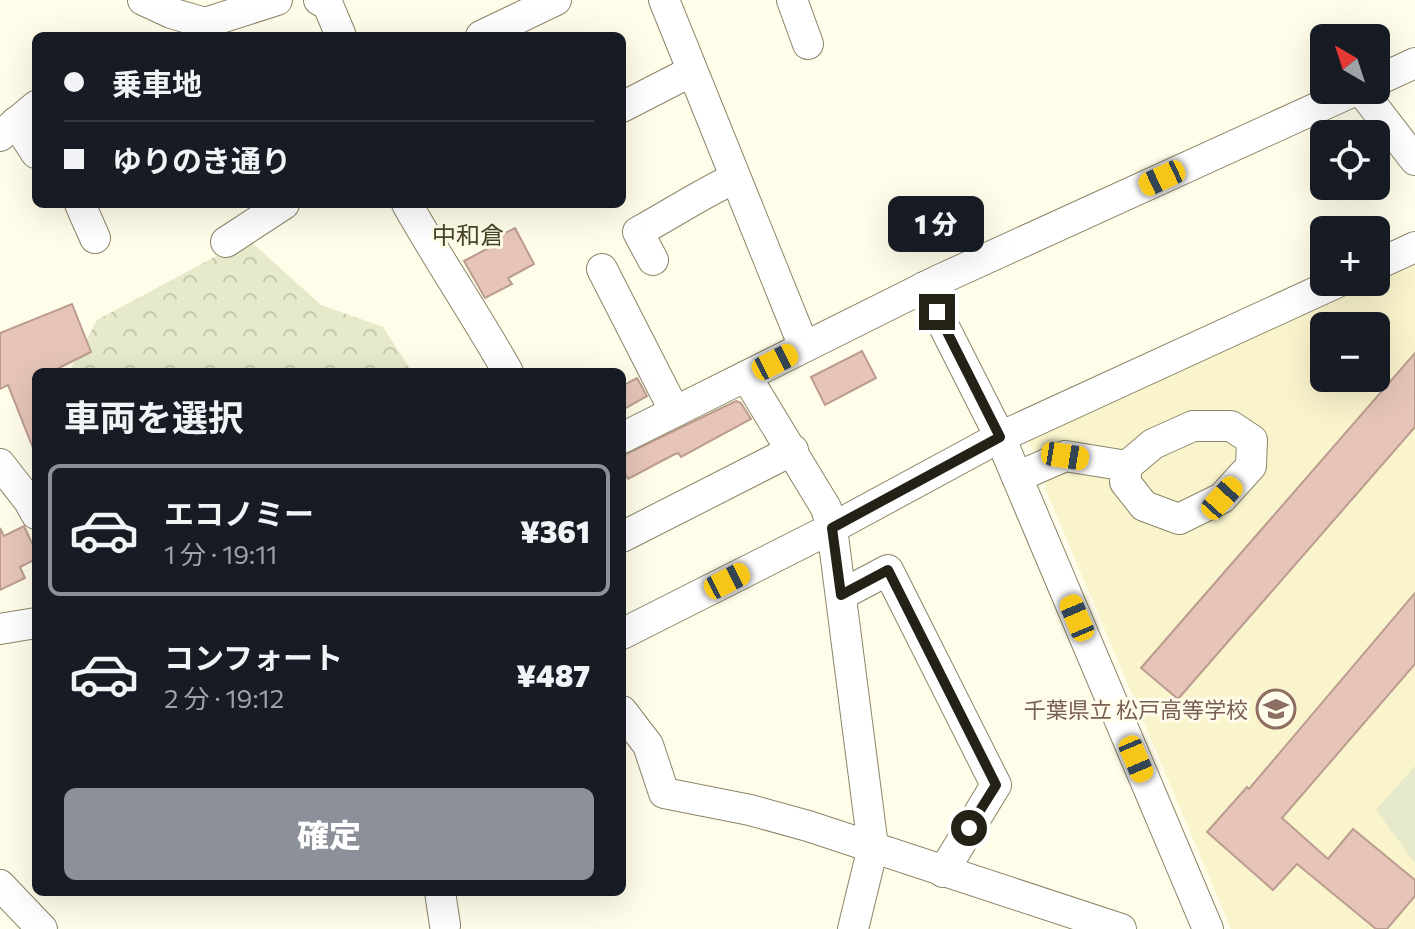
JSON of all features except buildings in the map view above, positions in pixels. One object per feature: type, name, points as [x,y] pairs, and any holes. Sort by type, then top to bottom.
[{"type":"street","points":[[143,0],[171,13],[191,30],[277,0]]},
{"type":"street","points":[[319,0],[328,5],[339,32]]},
{"type":"street","points":[[664,0],[804,347]]},
{"type":"street","points":[[792,0],[808,44]]},
{"type":"street","points":[[490,32],[537,4]]},
{"type":"street","points":[[1390,75],[1415,63]]},
{"type":"street","points":[[626,105],[692,71]]},
{"type":"street","points":[[626,436],[924,287],[1328,104]]},
{"type":"street","points":[[1370,104],[1415,160]]},
{"type":"street","points":[[17,122],[32,146]]},
{"type":"street","points":[[653,260],[638,232],[684,208],[697,196],[735,178]]},
{"type":"street","points":[[82,208],[95,238]]},
{"type":"street","points":[[226,242],[278,208]]},
{"type":"street","points":[[409,208],[506,368]]},
{"type":"street","points":[[1390,259],[1415,247]]},
{"type":"street","points":[[602,269],[675,412]]},
{"type":"street","points":[[924,287],[1000,437],[1208,929]]},
{"type":"street","points":[[626,632],[832,528],[1000,437],[1310,295]]},
{"type":"street","points":[[746,376],[826,508],[832,528],[873,847],[853,929]]},
{"type":"street","points":[[626,535],[793,450]]},
{"type":"street","points":[[1017,477],[1065,456],[1127,466]]},
{"type":"street","points":[[0,464],[32,507]]},
{"type":"street","points":[[841,595],[888,570],[996,785],[943,872]]},
{"type":"street","points":[[0,629],[32,624]]},
{"type":"street","points":[[626,716],[648,745],[664,793],[750,810],[873,847],[1108,927]]},
{"type":"street","points":[[0,885],[42,929]]},
{"type":"shaded area","name":"千葉県立 松戸高等学校","points":[[1415,260],[1415,929],[1231,929],[1045,488],[1047,480],[1027,438],[1336,296],[1390,296],[1390,272]]},
{"type":"green space","points":[[248,239],[321,305],[383,327],[409,368],[71,368],[97,320]]},
{"type":"green space","points":[[1415,766],[1415,863],[1376,810]]},
{"type":"place","name":"千葉県立 松戸高等学校","points":[[1276,709]]},
{"type":"district","name":"中和倉","points":[[468,234]]},
{"type":"route","points":[[937,312],[1000,437],[832,528],[841,595],[888,570],[996,785],[969,828]]}]
